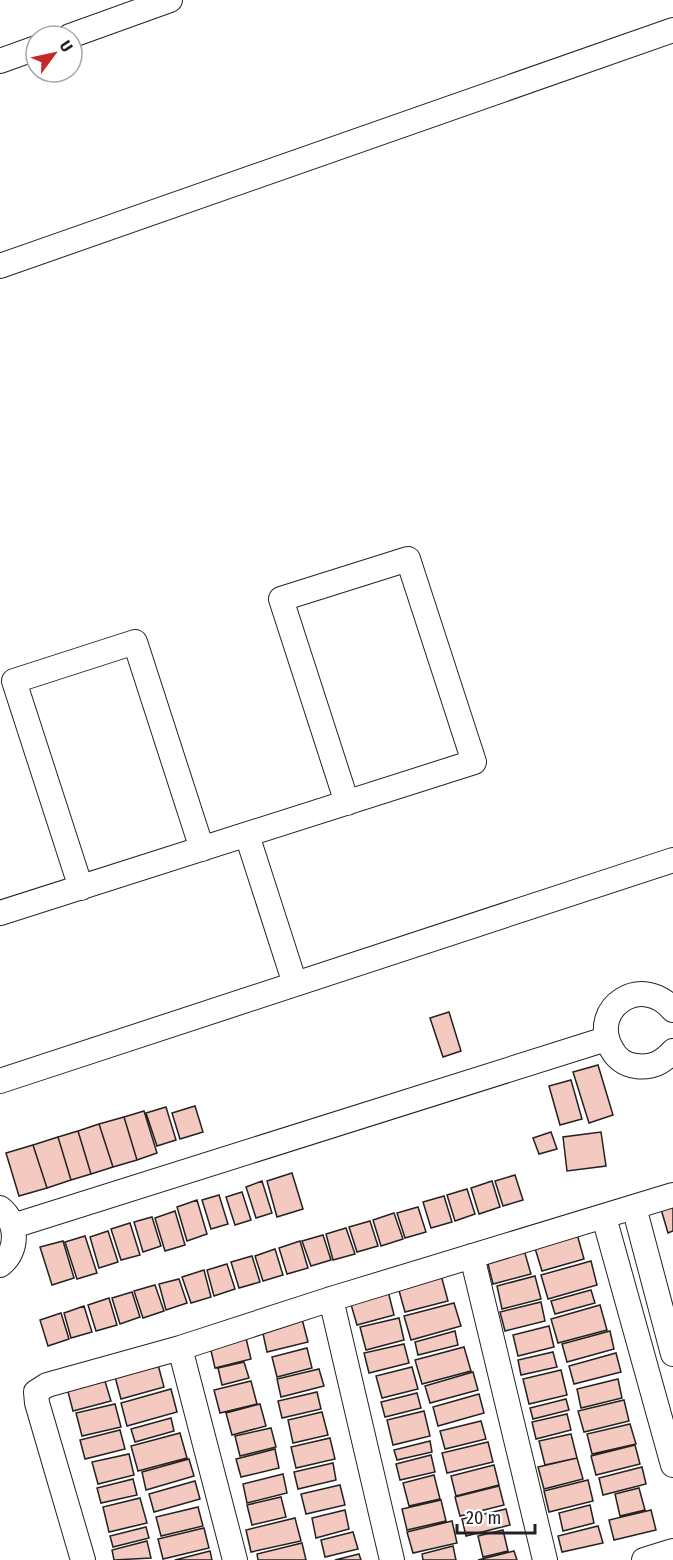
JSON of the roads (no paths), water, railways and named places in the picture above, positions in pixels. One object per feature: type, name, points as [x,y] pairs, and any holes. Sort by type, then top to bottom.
[{"type":"street","points":[[84,31],[170,0]]},
{"type":"street","points":[[0,266],[673,30]]},
{"type":"street","points":[[0,61],[24,52]]},
{"type":"street","points":[[0,913],[81,888],[347,803],[474,762],[408,559],[281,599],[347,803]]},
{"type":"street","points":[[81,888],[14,681],[91,656],[135,642],[202,849]]},
{"type":"street","points":[[247,835],[295,984]]},
{"type":"street","points":[[0,1081],[673,860]]},
{"type":"street","points":[[673,1010],[666,1001],[652,994],[637,993],[622,999],[612,1010],[606,1024],[606,1039],[615,1055],[630,1065],[647,1068],[664,1062],[673,1052]]},
{"type":"street","points":[[0,1265],[6,1260],[14,1244],[7,1217],[606,1039]]},
{"type":"street","points":[[83,1560],[37,1403],[36,1392],[47,1385],[180,1348],[331,1299],[673,1195]]},
{"type":"street","points":[[634,1207],[673,1354]]},
{"type":"street","points":[[604,1217],[667,1415],[673,1465]]},
{"type":"street","points":[[472,1256],[544,1560]]},
{"type":"street","points":[[331,1299],[392,1560]]},
{"type":"street","points":[[180,1348],[235,1560]]},
{"type":"street","points":[[644,1560],[673,1551]]}]
